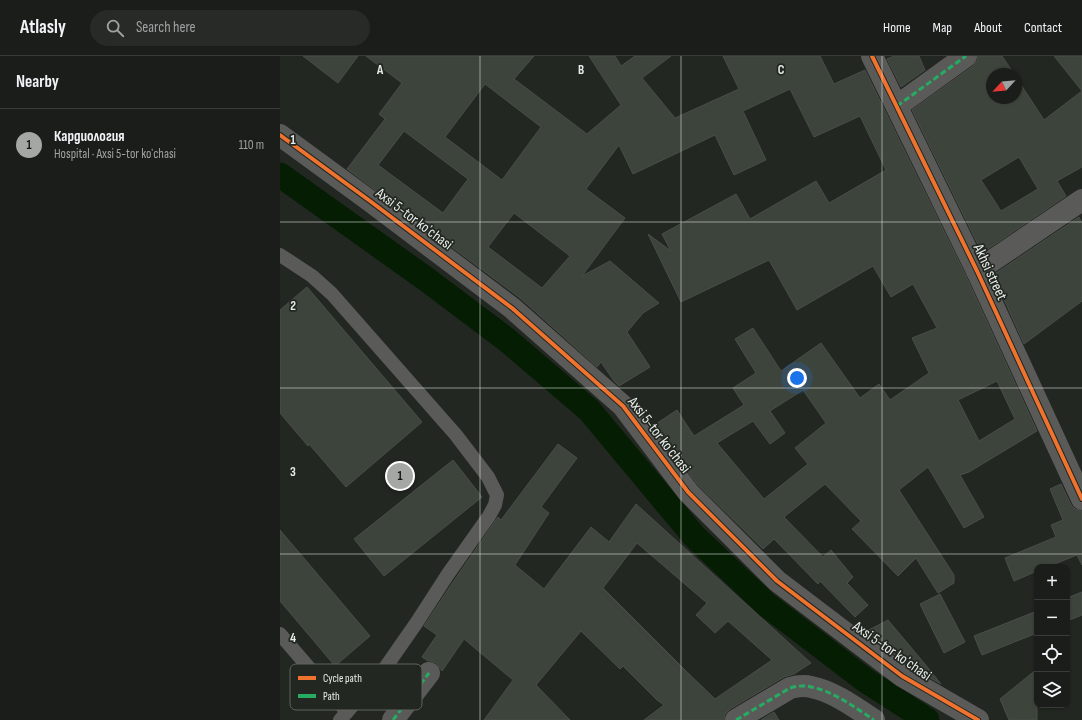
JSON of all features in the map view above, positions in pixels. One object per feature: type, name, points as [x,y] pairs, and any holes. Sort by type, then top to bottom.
[{"type":"street","name":"Akhsi street","points":[[872,56],[977,271],[1082,499]]},
{"type":"street","points":[[897,106],[966,56]]},
{"type":"street","name":"Аxsi 5-tor koʼchasi","points":[[280,135],[512,308],[623,406],[688,492],[777,581],[902,676],[978,720]]},
{"type":"street","points":[[977,271],[1082,200]]},
{"type":"street","points":[[422,682],[429,673]]},
{"type":"street","points":[[736,720],[790,688],[800,686],[811,687],[842,700],[874,720]]},
{"type":"street","points":[[393,720],[401,710]]},
{"type":"lane","points":[[280,255],[312,276],[332,294],[456,435],[488,477],[497,496],[495,505],[489,516],[388,664]]},
{"type":"lane","points":[[280,634],[303,664]]},
{"type":"building","points":[[303,56],[358,56],[338,83]]},
{"type":"building","points":[[366,56],[534,56],[514,79],[587,134],[621,105],[589,56],[615,56],[621,66],[635,56],[671,56],[642,78],[675,118],[739,89],[723,56],[820,56],[834,84],[865,70],[966,276],[1037,431],[969,472],[960,475],[984,517],[964,528],[928,467],[899,490],[954,575],[954,583],[938,593],[916,558],[898,576],[852,529],[861,521],[825,484],[784,517],[823,557],[831,550],[853,577],[847,583],[868,605],[855,617],[820,581],[818,584],[774,539],[763,549],[697,484],[653,426],[677,410],[694,436],[744,405],[733,388],[756,373],[735,339],[753,328],[781,371],[821,343],[860,398],[879,384],[890,400],[929,373],[912,338],[937,328],[913,284],[891,297],[873,266],[797,310],[769,260],[681,302],[648,234],[671,251],[662,234],[736,194],[750,219],[816,181],[829,203],[886,170],[860,116],[814,137],[790,89],[743,111],[766,160],[734,175],[715,135],[633,174],[619,145],[586,189],[625,218],[582,276],[610,261],[659,303],[643,313],[627,332],[650,367],[619,386],[601,362],[597,367],[520,298],[347,169],[385,119],[379,114],[402,83]],"holes":[[[485,84],[541,127],[502,180],[445,137]],[[404,131],[468,179],[443,213],[378,165]],[[514,213],[570,256],[542,288],[488,247]],[[997,381],[1015,419],[979,441],[958,400]],[[803,390],[826,423],[795,448],[808,464],[764,499],[717,443],[753,421],[770,444],[785,433],[770,411]]]},
{"type":"building","points":[[894,56],[919,56],[925,70],[901,87],[887,59]]},
{"type":"building","points":[[978,56],[1002,56],[1010,68],[986,68],[986,104],[1022,104],[1022,86],[1044,120],[1082,91],[1082,167],[1057,181],[1066,196],[982,253],[912,110],[973,66],[977,61]],"holes":[[[1019,157],[1038,189],[1001,211],[981,180]]]},
{"type":"building","points":[[1054,56],[1082,56],[1082,91]]},
{"type":"building","points":[[1079,217],[1082,223],[1082,301],[1024,344],[993,275]]},
{"type":"building","points":[[307,287],[422,422],[346,487],[280,413],[280,310]]},
{"type":"building","points":[[558,444],[577,458],[541,507],[549,513],[515,565],[544,589],[591,527],[609,542],[636,504],[811,663],[730,709],[725,714],[724,720],[644,720],[664,705],[657,700],[623,666],[620,669],[581,631],[536,685],[570,720],[484,720],[513,680],[464,639],[442,671],[436,663],[428,661],[422,657],[437,635],[424,626],[498,517],[501,520]],"holes":[[[637,543],[707,603],[696,615],[715,633],[728,621],[772,660],[715,699],[603,588]]]},
{"type":"building","points":[[453,460],[482,497],[384,576],[354,539]]},
{"type":"building","points":[[1061,484],[1071,505],[1075,509],[1082,511],[1082,565],[1077,555],[1054,564],[1034,564],[1034,572],[1014,581],[1005,558],[1056,537],[1051,525],[1063,520],[1050,489]]},
{"type":"building","points":[[280,530],[370,636],[337,664],[333,664],[280,601]]},
{"type":"building","points":[[1082,592],[1082,615],[1070,620],[1070,600],[1070,597]]},
{"type":"building","points":[[940,594],[965,642],[944,653],[920,604]]},
{"type":"building","points":[[1034,612],[1034,634],[982,655],[974,636]]},
{"type":"building","points":[[888,620],[941,684],[909,666],[865,632]]},
{"type":"building","points":[[1034,671],[1034,708],[1037,708],[1037,720],[1009,720],[1000,699]]},
{"type":"building","points":[[774,712],[779,720],[761,720]]},
{"type":"waterway","points":[[280,175],[426,279],[507,340],[589,410],[694,536],[767,605],[865,680],[927,720]]},
{"type":"marked path","points":[[897,106],[966,56]]},
{"type":"marked path","points":[[422,682],[429,673]]},
{"type":"marked path","points":[[736,720],[790,688],[798,686],[808,686],[828,692],[852,705],[874,720]]},
{"type":"marked path","points":[[393,720],[401,710]]},
{"type":"cycle path","points":[[872,56],[977,271],[1082,499]]},
{"type":"cycle path","points":[[280,135],[512,308],[623,406],[688,492],[777,581],[902,676],[978,720]]},
{"type":"place","name":"Кардиология","points":[[400,476]]}]
